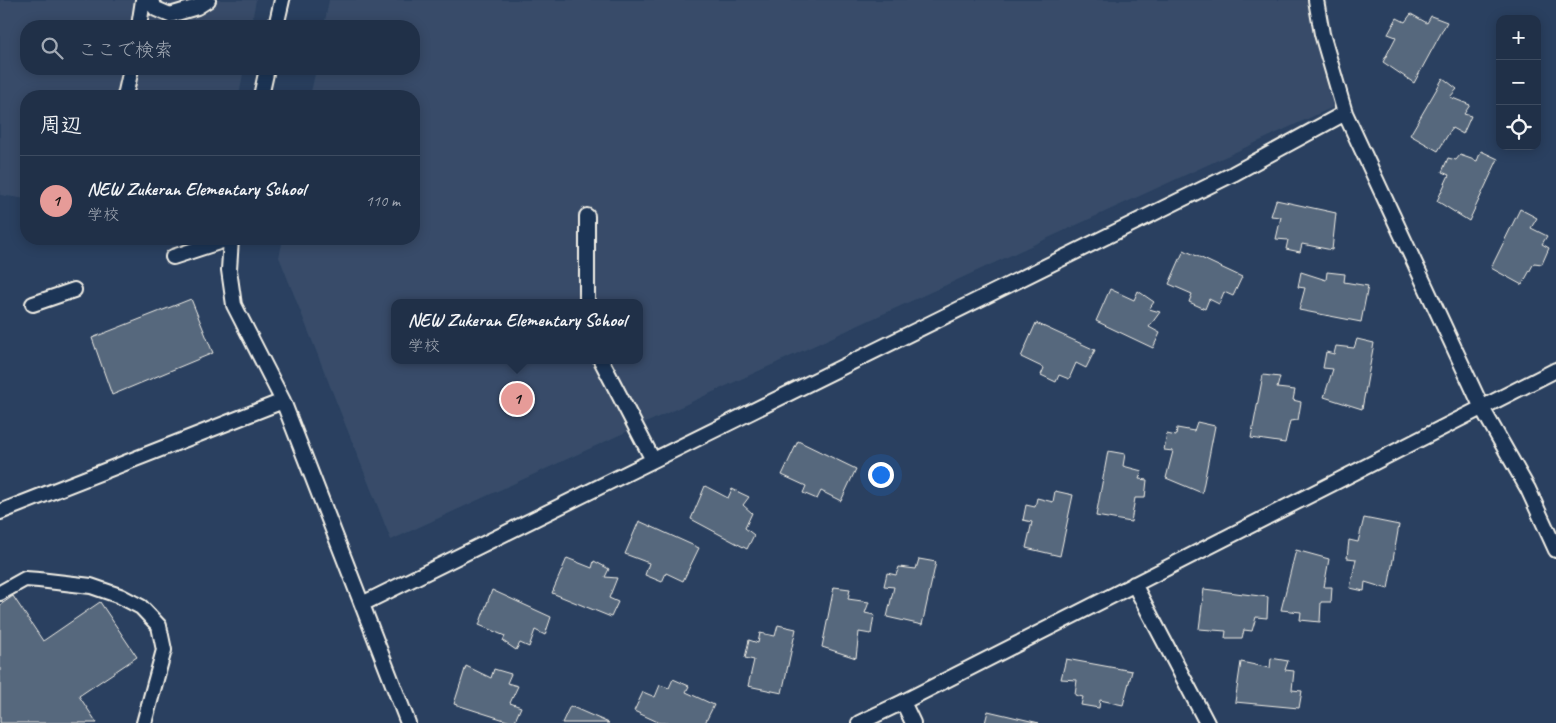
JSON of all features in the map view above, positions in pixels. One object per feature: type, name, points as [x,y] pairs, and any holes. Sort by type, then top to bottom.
[{"type":"lane","points":[[140,20],[143,0]]},
{"type":"lane","points":[[149,0],[156,9],[170,15],[197,7],[208,0]]},
{"type":"lane","points":[[277,20],[282,0]]},
{"type":"lane","points":[[1316,0],[1322,34],[1345,114],[1482,408],[1528,489],[1556,550]]},
{"type":"lane","points":[[126,90],[130,75]]},
{"type":"lane","points":[[262,90],[266,75]]},
{"type":"lane","points":[[362,604],[1233,174],[1345,114]]},
{"type":"lane","points":[[587,216],[587,299]]},
{"type":"lane","points":[[173,257],[210,245]]},
{"type":"lane","points":[[229,245],[229,270],[234,305],[283,401],[408,723]]},
{"type":"lane","points":[[33,304],[74,290]]},
{"type":"lane","points":[[603,364],[653,460]]},
{"type":"lane","points":[[859,723],[1556,370]]},
{"type":"lane","points":[[0,512],[283,401]]},
{"type":"lane","points":[[0,593],[25,579],[39,580],[91,586],[120,596],[141,608],[158,626],[164,650],[144,723]]},
{"type":"lane","points":[[1134,584],[1207,723]]},
{"type":"lane","points":[[903,702],[913,723]]},
{"type":"shaded area","points":[[0,0],[256,0],[252,20],[20,20],[20,75],[243,75],[240,90],[20,90],[20,198],[0,195]]},
{"type":"shaded area","points":[[329,0],[1327,0],[1342,103],[391,540],[279,257],[282,245],[420,245],[420,90],[311,90],[315,75],[420,75],[420,20],[325,20]]},
{"type":"building","points":[[1411,14],[1427,23],[1431,16],[1447,22],[1414,83],[1383,62],[1396,37],[1388,34],[1397,18],[1405,22]]},
{"type":"building","points":[[1443,78],[1457,89],[1450,97],[1470,105],[1464,114],[1471,116],[1463,134],[1452,128],[1438,151],[1410,135]]},
{"type":"building","points":[[1481,151],[1498,159],[1469,221],[1437,201],[1449,175],[1442,172],[1448,158],[1456,160],[1460,155],[1477,161]]},
{"type":"building","points":[[1276,200],[1336,213],[1332,250],[1302,244],[1300,252],[1286,249],[1288,240],[1276,239],[1281,217],[1271,216]]},
{"type":"building","points":[[1520,209],[1537,218],[1531,228],[1547,236],[1542,244],[1549,248],[1542,264],[1534,263],[1522,285],[1491,268]]},
{"type":"building","points":[[1184,250],[1242,277],[1233,296],[1224,292],[1219,304],[1209,299],[1205,309],[1189,302],[1192,294],[1169,284]]},
{"type":"building","points":[[1301,272],[1326,280],[1327,272],[1345,274],[1344,282],[1368,286],[1361,322],[1299,310],[1305,288],[1298,287]]},
{"type":"building","points":[[1110,289],[1134,300],[1138,291],[1154,302],[1149,309],[1160,312],[1149,327],[1160,333],[1153,348],[1096,321]]},
{"type":"building","points":[[191,299],[213,353],[112,395],[92,338]]},
{"type":"building","points":[[1036,323],[1095,350],[1086,368],[1076,363],[1069,379],[1059,375],[1056,382],[1041,375],[1044,368],[1021,357]]},
{"type":"building","points":[[1357,339],[1374,343],[1362,409],[1324,397],[1333,369],[1323,368],[1326,352],[1334,354],[1336,346],[1354,348]]},
{"type":"building","points":[[1263,375],[1280,377],[1277,388],[1295,390],[1293,400],[1301,402],[1298,420],[1290,421],[1285,443],[1251,438]]},
{"type":"building","points":[[1197,422],[1215,426],[1202,493],[1166,478],[1173,451],[1164,450],[1167,434],[1176,436],[1177,428],[1194,431]]},
{"type":"building","points":[[798,441],[856,469],[841,501],[821,491],[817,499],[803,493],[806,486],[782,475]]},
{"type":"building","points":[[1108,451],[1125,454],[1123,466],[1142,471],[1139,479],[1147,480],[1145,498],[1135,498],[1131,522],[1096,516]]},
{"type":"building","points":[[705,486],[728,498],[732,489],[749,497],[743,505],[752,513],[745,528],[754,535],[747,549],[691,519]]},
{"type":"building","points":[[1055,491],[1073,495],[1060,556],[1026,548],[1032,522],[1023,520],[1026,505],[1035,507],[1037,498],[1053,502]]},
{"type":"building","points":[[1364,518],[1399,525],[1388,589],[1365,582],[1364,591],[1350,588],[1356,559],[1347,558],[1349,540],[1358,542]]},
{"type":"building","points":[[639,521],[699,548],[683,581],[666,573],[662,582],[645,575],[649,563],[625,554]]},
{"type":"building","points":[[1296,550],[1329,559],[1324,587],[1332,587],[1331,602],[1321,602],[1320,622],[1300,620],[1301,612],[1281,610]]},
{"type":"building","points":[[567,558],[592,568],[594,561],[609,569],[605,577],[617,578],[609,598],[618,602],[611,617],[552,593]]},
{"type":"building","points":[[919,559],[936,562],[922,625],[887,617],[894,587],[884,586],[887,573],[896,575],[899,567],[916,569]]},
{"type":"building","points":[[834,587],[850,589],[848,599],[869,602],[865,613],[874,615],[871,634],[859,632],[856,658],[822,647]]},
{"type":"building","points":[[1204,589],[1268,597],[1267,618],[1256,617],[1252,631],[1244,630],[1242,638],[1225,638],[1226,631],[1199,629]]},
{"type":"building","points":[[492,590],[551,617],[545,635],[535,630],[529,647],[520,643],[516,650],[503,641],[505,636],[479,625]]},
{"type":"building","points":[[13,596],[43,641],[100,602],[137,657],[79,696],[97,723],[0,723],[0,605]]},
{"type":"building","points":[[778,625],[796,629],[782,693],[748,686],[754,660],[745,658],[749,640],[758,643],[760,633],[775,636]]},
{"type":"building","points":[[1271,658],[1288,661],[1285,670],[1294,671],[1292,690],[1302,691],[1299,708],[1235,702],[1241,662],[1270,668]]},
{"type":"building","points":[[1066,659],[1132,671],[1123,705],[1100,700],[1099,708],[1081,705],[1083,697],[1075,695],[1077,680],[1061,679]]},
{"type":"building","points":[[466,666],[491,678],[494,669],[511,674],[507,683],[518,686],[510,703],[521,707],[514,723],[454,704]]},
{"type":"building","points":[[673,679],[689,686],[686,692],[714,705],[705,723],[660,723],[634,711],[643,692],[655,697],[660,685],[669,688]]},
{"type":"building","points":[[570,706],[609,723],[562,723]]},
{"type":"building","points":[[988,711],[1039,723],[985,723]]},
{"type":"place","name":"NEW Zukeran Elementary School","points":[[517,399]]}]
